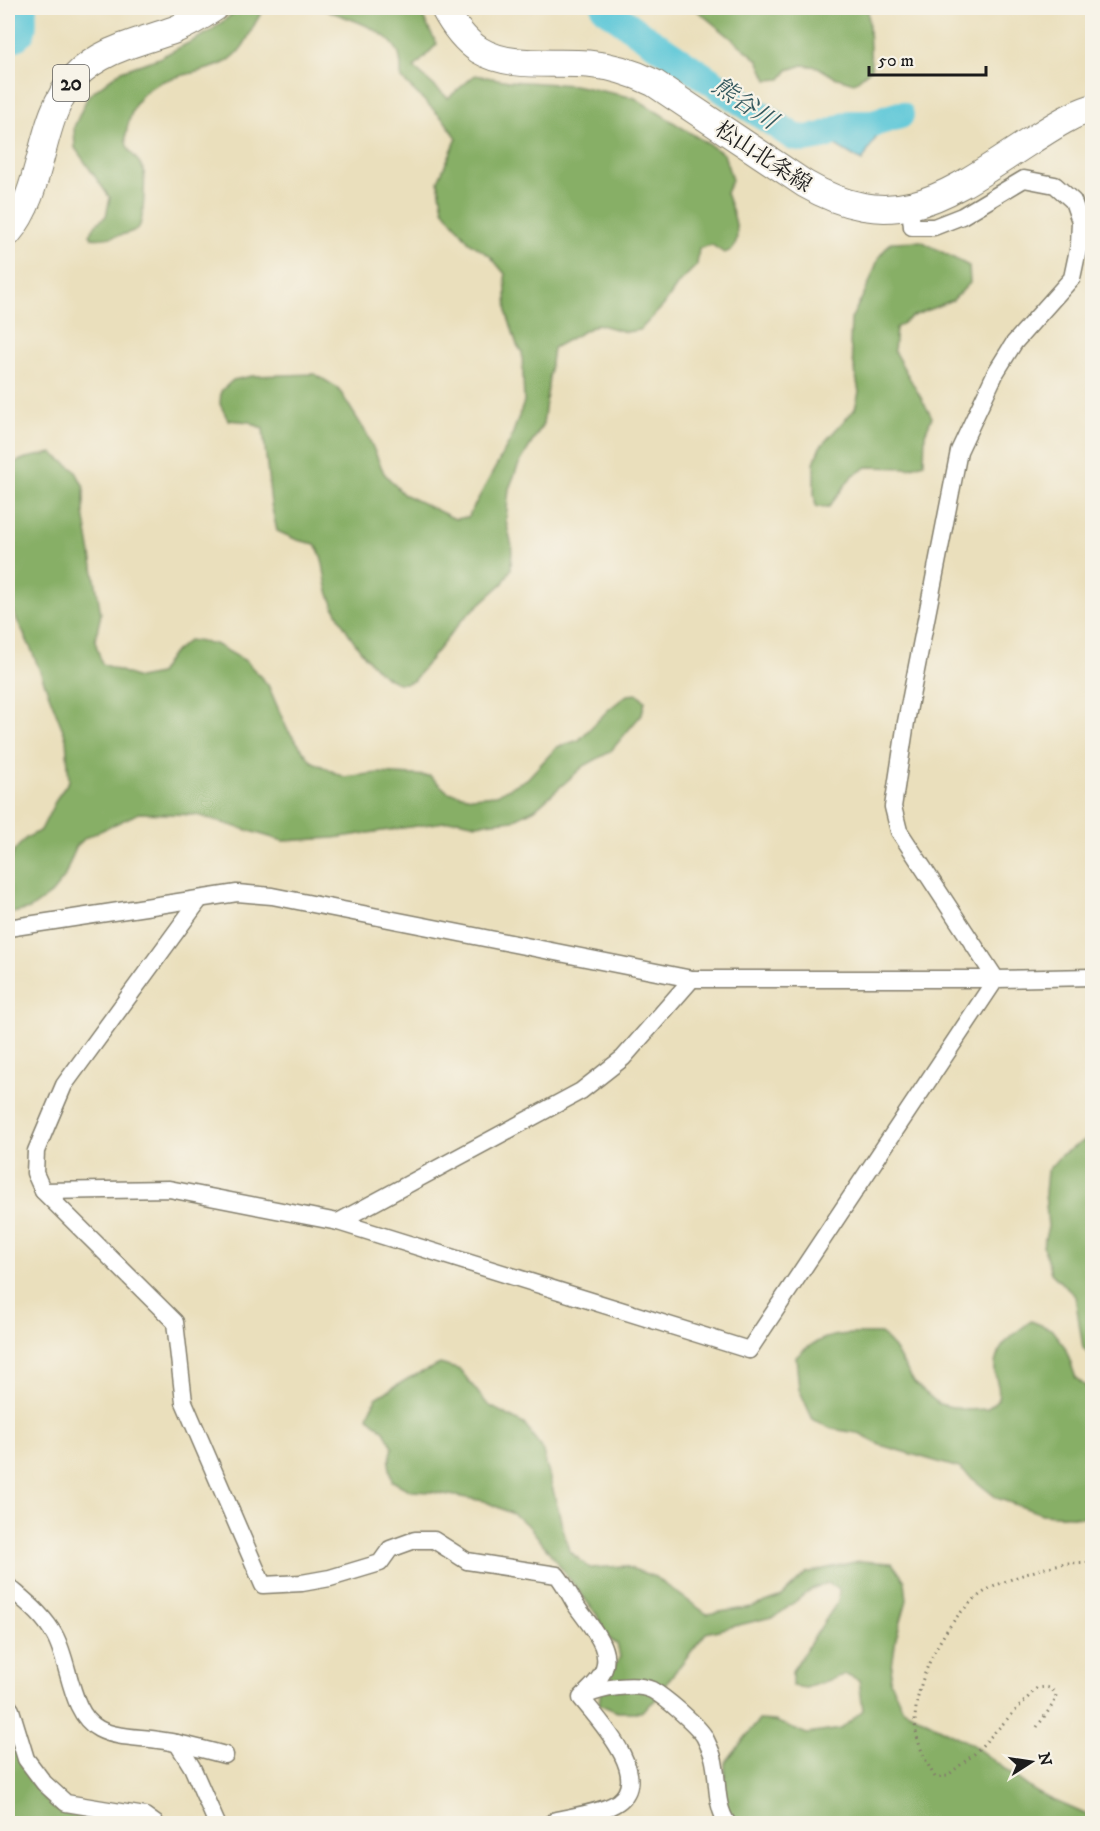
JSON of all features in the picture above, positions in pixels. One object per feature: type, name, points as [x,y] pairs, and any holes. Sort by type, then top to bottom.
[{"type":"main road","name":"20","points":[[8,233],[38,173],[54,112],[76,76],[113,51],[175,29],[196,20],[214,8]]},
{"type":"main road","name":"松山北条線","points":[[444,8],[452,22],[478,50],[520,61],[587,63],[630,71],[654,83],[824,195],[867,209],[910,207],[926,202],[966,182],[1063,120],[1092,108]]},
{"type":"street","points":[[910,207],[912,227],[934,227],[962,216],[1024,179],[1055,185],[1073,201],[1080,221],[1079,245],[1072,278],[1014,343],[996,372],[959,451],[906,722],[893,807],[898,831],[996,979]]},
{"type":"street","points":[[8,927],[237,893],[272,896],[692,979],[996,979],[1092,976]]},
{"type":"street","points":[[200,900],[63,1084],[36,1151],[35,1173],[43,1191],[175,1322],[184,1402],[263,1585],[302,1583],[330,1578],[380,1563],[390,1549],[416,1540],[434,1540],[467,1561],[557,1575],[568,1588],[576,1606],[593,1627],[603,1647],[605,1662],[601,1676],[582,1698]]},
{"type":"street","points":[[338,1222],[581,1091],[623,1058],[692,979]]},
{"type":"street","points":[[43,1191],[169,1189],[338,1222],[749,1350],[996,979]]},
{"type":"street","points":[[8,1586],[48,1623],[63,1654],[80,1710],[98,1729],[112,1734],[177,1743],[225,1755]]},
{"type":"street","points":[[582,1698],[595,1691],[637,1688],[651,1690],[683,1714],[703,1735],[713,1758],[723,1814],[728,1824]]},
{"type":"street","points":[[551,1824],[556,1820],[608,1807],[620,1801],[628,1788],[630,1774],[618,1746],[582,1698]]},
{"type":"street","points":[[8,1706],[26,1759],[44,1783],[66,1803],[145,1816],[156,1824]]},
{"type":"street","points":[[177,1743],[192,1767],[217,1824]]},
{"type":"path","points":[[1037,1727],[1054,1703],[1056,1695],[1053,1689],[1037,1688],[974,1754],[947,1776],[935,1777],[924,1756],[915,1724],[916,1704],[935,1652],[951,1624],[972,1601],[992,1588],[1061,1564],[1092,1562]]},
{"type":"green space","points":[[240,8],[266,8],[256,21],[245,43],[234,56],[215,67],[178,76],[155,85],[137,102],[129,122],[126,142],[144,172],[141,223],[136,230],[124,234],[92,238],[90,234],[96,224],[106,216],[110,198],[75,148],[74,127],[88,96],[121,71],[159,58],[208,33]]},
{"type":"green space","points":[[320,8],[418,8],[437,44],[414,68],[448,98],[475,75],[509,81],[574,85],[635,98],[724,154],[732,180],[726,193],[737,229],[737,237],[732,249],[724,253],[712,245],[699,248],[697,265],[640,330],[626,332],[597,324],[553,348],[543,424],[518,466],[509,489],[506,521],[512,546],[511,569],[503,583],[462,620],[413,681],[405,683],[389,679],[379,671],[349,634],[334,608],[321,556],[315,544],[297,540],[277,531],[271,504],[263,429],[250,422],[228,420],[220,404],[221,391],[233,380],[252,376],[315,374],[338,388],[367,434],[384,473],[403,494],[455,519],[468,517],[510,441],[524,402],[522,352],[517,345],[507,314],[505,274],[490,256],[469,242],[443,209],[438,181],[457,138],[444,120],[401,78],[400,57],[391,42],[373,29]]},
{"type":"green space","points":[[694,8],[868,8],[871,69],[854,83],[834,77],[818,67],[803,65],[788,70],[781,79],[767,80],[758,60]]},
{"type":"green space","points":[[921,241],[969,266],[970,283],[953,300],[913,316],[896,328],[894,351],[932,417],[925,434],[924,463],[909,468],[867,467],[852,476],[829,507],[816,507],[814,463],[820,447],[855,409],[859,392],[850,344],[851,319],[868,286],[879,257],[891,242]]},
{"type":"green space","points":[[52,453],[75,470],[84,487],[84,513],[101,614],[95,641],[102,664],[138,678],[159,674],[170,656],[189,640],[215,644],[246,661],[268,685],[287,729],[311,761],[344,777],[378,773],[430,776],[448,792],[472,797],[496,795],[527,779],[557,747],[579,740],[608,710],[627,695],[638,694],[645,701],[642,714],[610,752],[584,766],[535,809],[513,820],[476,824],[458,820],[334,838],[283,841],[197,815],[139,813],[85,838],[76,847],[64,878],[51,894],[30,909],[8,914],[8,870],[14,851],[26,838],[41,830],[57,798],[69,781],[66,738],[32,651],[8,601],[8,465],[26,458]]},
{"type":"green space","points":[[1088,1138],[1092,1138],[1092,1357],[1083,1348],[1075,1296],[1051,1273],[1043,1246],[1048,1227],[1045,1193],[1047,1171],[1061,1155]]},
{"type":"green space","points":[[1031,1321],[1051,1329],[1065,1347],[1076,1378],[1092,1392],[1092,1519],[1042,1514],[997,1498],[959,1468],[880,1445],[857,1433],[832,1429],[813,1420],[799,1389],[796,1357],[816,1342],[836,1335],[881,1334],[894,1348],[915,1384],[939,1404],[966,1410],[987,1409],[998,1399],[999,1389],[995,1371],[997,1355],[1006,1342]]},
{"type":"green space","points":[[440,1364],[460,1370],[488,1405],[524,1424],[542,1448],[569,1551],[590,1568],[625,1566],[655,1577],[707,1614],[752,1607],[782,1596],[806,1573],[859,1561],[892,1563],[905,1581],[907,1600],[896,1638],[890,1681],[903,1709],[971,1744],[1037,1793],[1092,1817],[1092,1823],[731,1823],[724,1802],[725,1763],[759,1720],[775,1721],[807,1734],[841,1729],[863,1710],[859,1680],[846,1674],[806,1688],[792,1686],[792,1671],[838,1601],[839,1589],[827,1583],[812,1589],[776,1616],[706,1633],[667,1682],[658,1698],[641,1712],[617,1712],[599,1704],[601,1688],[620,1657],[617,1644],[606,1637],[597,1615],[530,1527],[513,1514],[484,1501],[432,1492],[411,1491],[392,1481],[389,1463],[393,1447],[384,1431],[368,1416],[376,1398],[409,1378]]},
{"type":"green space","points":[[8,1729],[22,1765],[37,1790],[56,1809],[73,1816],[125,1823],[8,1823]]},
{"type":"water","points":[[865,129],[877,136],[862,161],[830,142],[844,133]]},
{"type":"waterway","name":"熊谷川","points":[[8,40],[19,35],[23,28],[23,8]]},
{"type":"waterway","name":"熊谷川","points":[[605,8],[794,137],[805,139],[823,136],[850,124],[870,124],[900,115]]}]
